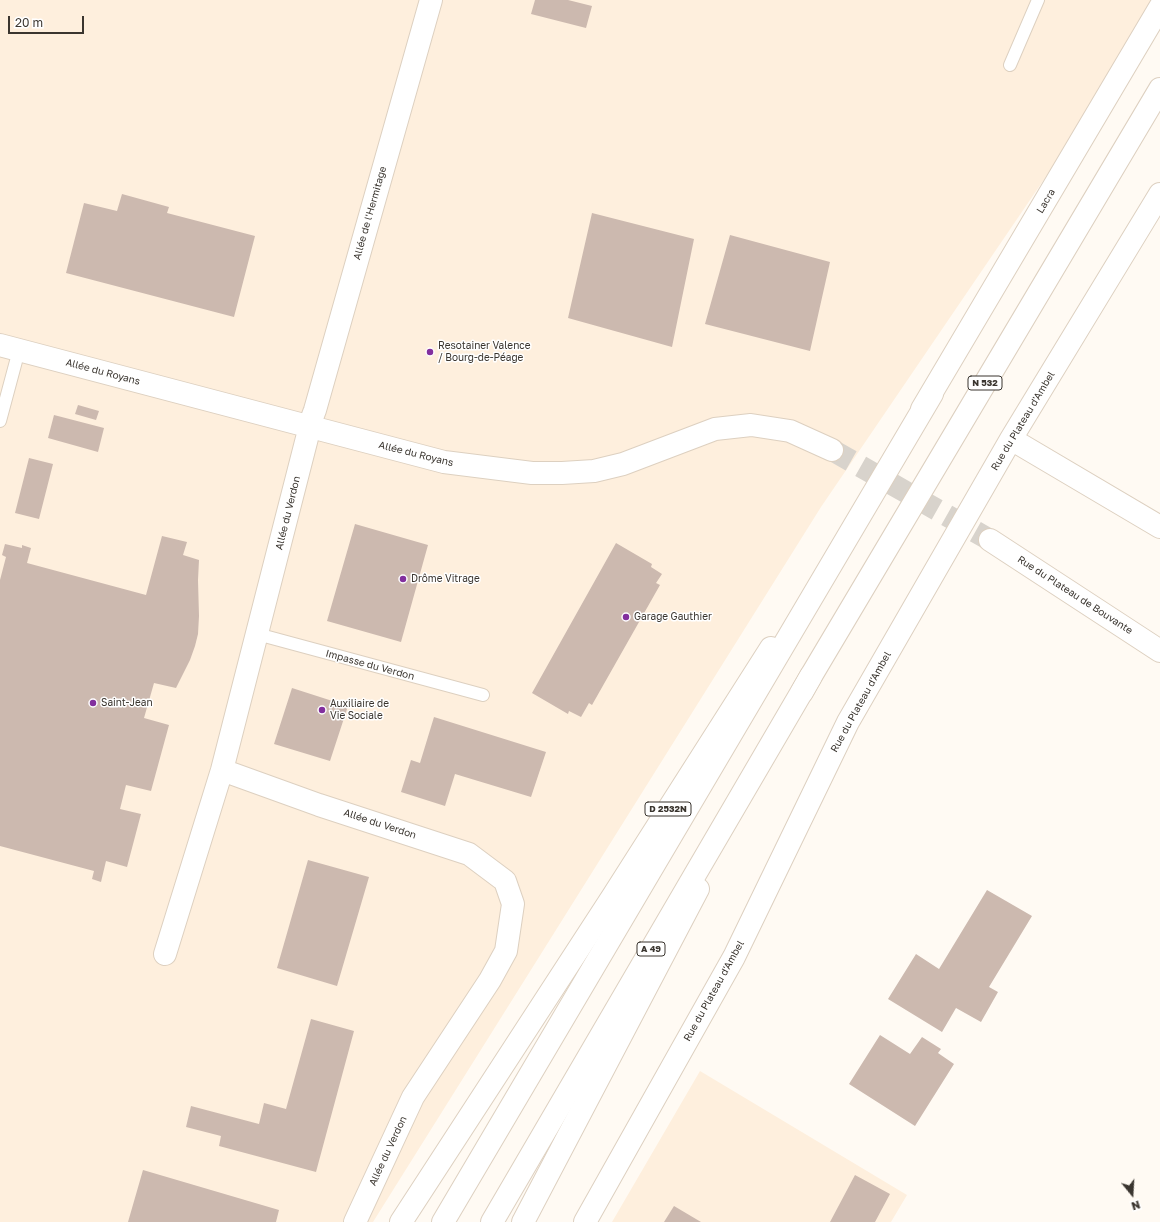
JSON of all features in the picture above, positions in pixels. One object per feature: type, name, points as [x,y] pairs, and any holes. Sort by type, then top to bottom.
[{"type":"main road","name":"Allée de l'Hermitage","points":[[309,426],[317,403],[431,0]]},
{"type":"main road","name":"Lacra","points":[[932,394],[1160,7]]},
{"type":"main road","name":"N 532","points":[[811,676],[1160,89]]},
{"type":"main road","name":"Rue du Plateau d'Ambel","points":[[585,1222],[734,957],[848,722],[1011,440],[1160,194]]},
{"type":"main road","name":"Allée du Royans","points":[[9,348],[444,462],[532,473],[594,471],[609,468],[624,464],[715,429],[751,425],[790,431],[832,450]]},
{"type":"main road","name":"D 2532N","points":[[401,1222],[617,889],[932,394]]},
{"type":"main road","points":[[443,1222],[932,394]]},
{"type":"main road","name":"Allée du Verdon","points":[[309,426],[222,770],[319,805],[469,854],[505,881],[513,904],[506,951],[490,980],[413,1097],[355,1222]]},
{"type":"main road","points":[[1011,440],[1160,527]]},
{"type":"main road","name":"Rue du Plateau de Bouvante","points":[[990,540],[1160,651]]},
{"type":"main road","points":[[522,1222],[811,676]]},
{"type":"main road","name":"A 49","points":[[492,1222],[811,676]]},
{"type":"main road","points":[[165,954],[222,770]]},
{"type":"lane","points":[[1010,65],[1038,0]]},
{"type":"lane","points":[[0,421],[9,348]]},
{"type":"lane","name":"Impasse du Verdon","points":[[257,634],[483,695]]},
{"type":"shaded area","points":[[0,0],[1160,0],[1160,9],[821,507],[373,1222],[0,1222]]},
{"type":"shaded area","points":[[700,1071],[907,1195],[891,1222],[612,1222]]},
{"type":"building","points":[[535,0],[568,0],[592,6],[586,28],[531,14]]},
{"type":"building","points":[[122,194],[169,207],[167,213],[255,236],[234,317],[66,273],[84,203],[117,211]]},
{"type":"building","points":[[592,213],[694,239],[672,347],[568,318]]},
{"type":"building","points":[[730,235],[830,262],[810,351],[705,324]]},
{"type":"building","points":[[78,405],[99,411],[96,420],[75,414]]},
{"type":"building","points":[[54,415],[104,428],[98,452],[48,438]]},
{"type":"building","points":[[29,458],[53,464],[39,519],[15,513]]},
{"type":"building","points":[[355,524],[428,545],[401,642],[327,621]]},
{"type":"building","name":"Saint-Jean","points":[[162,536],[187,542],[183,555],[199,560],[198,634],[190,660],[176,688],[154,683],[144,718],[169,725],[151,791],[126,785],[120,809],[141,814],[127,867],[106,861],[101,882],[92,879],[94,871],[0,846],[0,580],[6,557],[2,555],[5,544],[22,548],[22,545],[31,548],[27,563],[146,595]]},
{"type":"building","points":[[616,543],[652,564],[651,567],[662,574],[656,583],[660,585],[592,705],[589,703],[581,717],[569,711],[568,714],[532,693]]},
{"type":"building","points":[[292,688],[348,706],[330,761],[274,744]]},
{"type":"building","points":[[434,717],[546,752],[531,797],[455,774],[445,806],[401,792],[411,760],[420,763]]},
{"type":"building","points":[[308,860],[369,877],[337,986],[277,968]]},
{"type":"building","points":[[987,890],[1032,916],[989,987],[998,992],[981,1022],[956,1008],[942,1032],[888,999],[916,954],[939,969]]},
{"type":"building","points":[[311,1019],[354,1031],[316,1172],[219,1146],[221,1136],[186,1127],[191,1106],[259,1124],[264,1103],[286,1109]]},
{"type":"building","points":[[880,1035],[910,1054],[922,1037],[941,1049],[938,1053],[954,1064],[915,1126],[849,1084]]},
{"type":"building","points":[[143,1170],[279,1210],[276,1222],[128,1222]]},
{"type":"building","points":[[855,1175],[890,1194],[875,1222],[830,1222]]},
{"type":"building","points":[[674,1206],[701,1222],[664,1222]]},
{"type":"tunnel","points":[[832,450],[990,540]]},
{"type":"place","name":"Resotainer Valence / Bourg-de-Péage","points":[[430,352]]},
{"type":"place","name":"Drôme Vitrage","points":[[403,579]]},
{"type":"place","name":"Garage Gauthier","points":[[626,617]]},
{"type":"place","name":"Saint-Jean","points":[[93,703]]},
{"type":"place","name":"Auxiliaire de Vie Sociale","points":[[322,710]]}]
